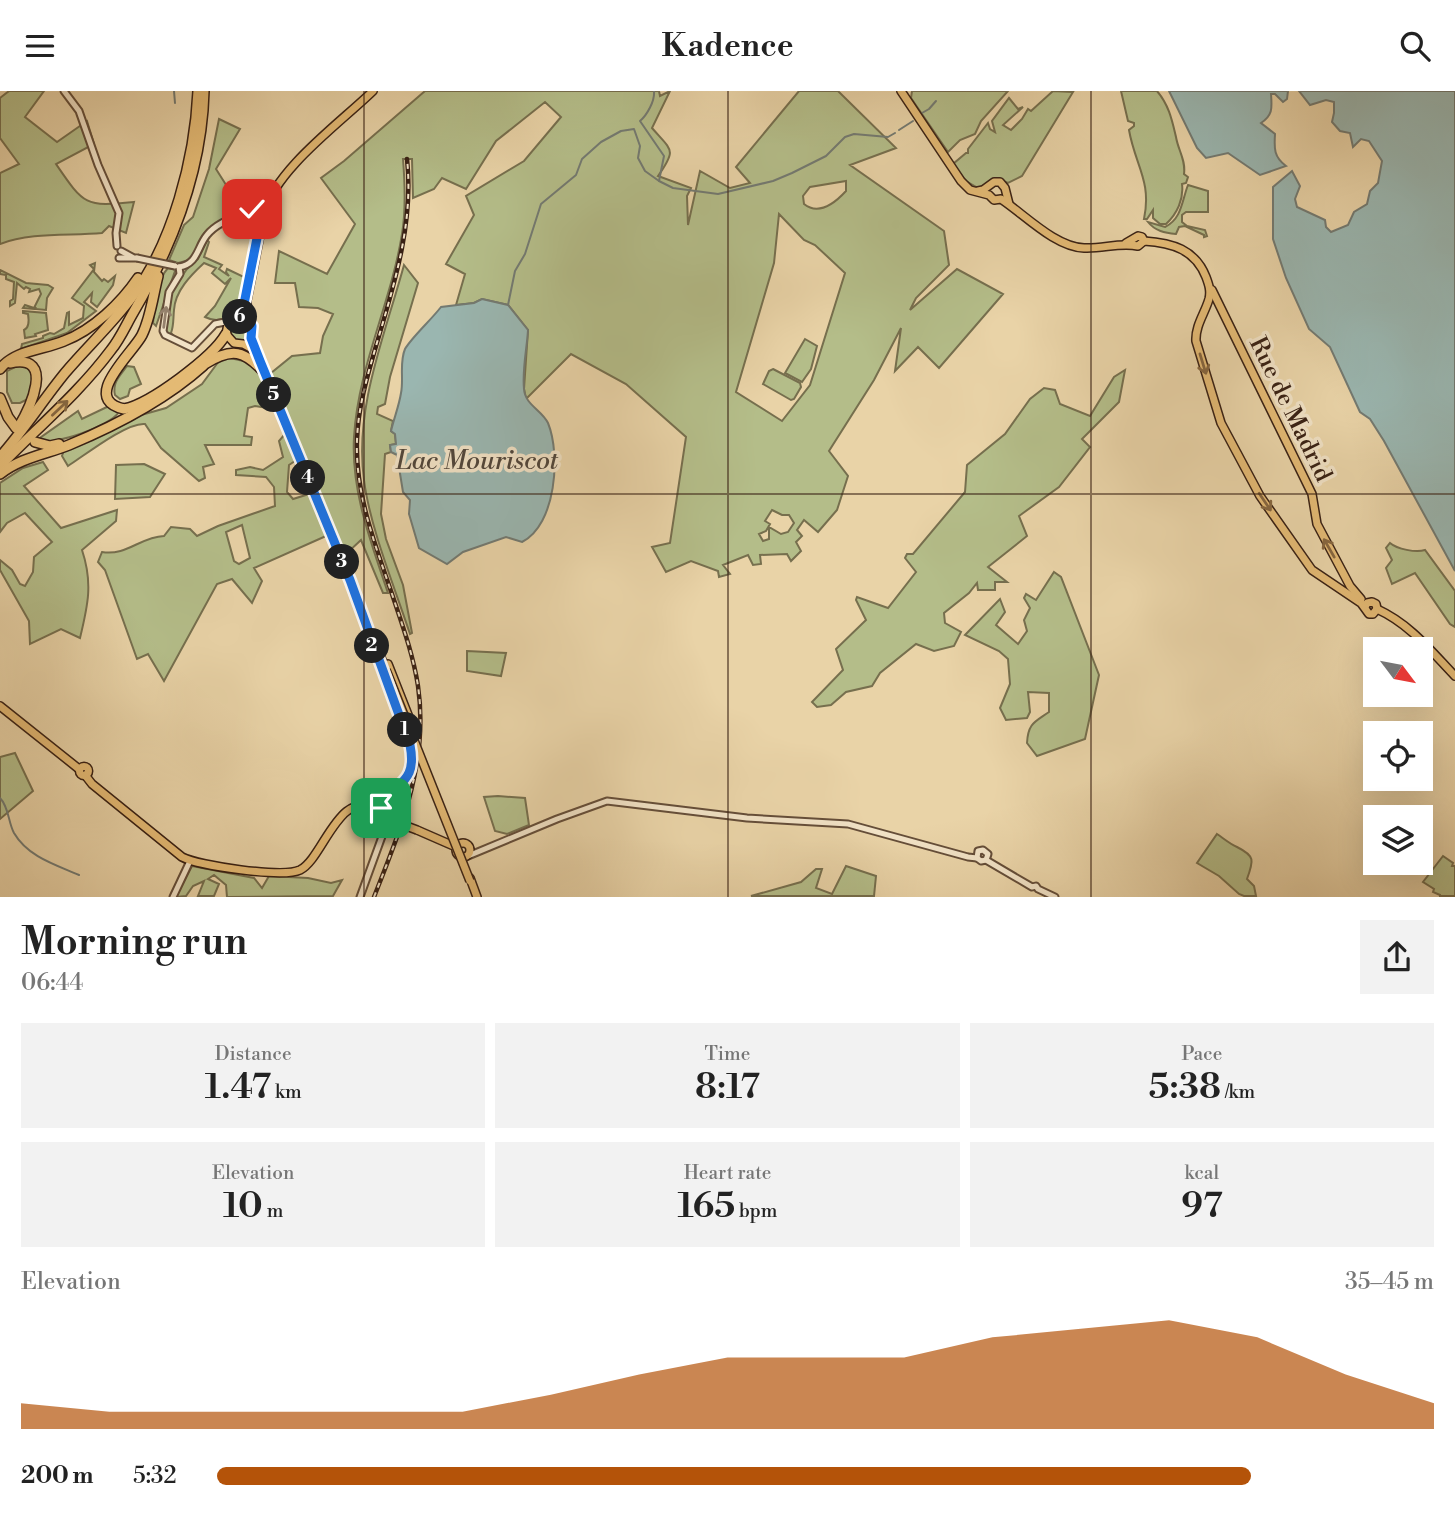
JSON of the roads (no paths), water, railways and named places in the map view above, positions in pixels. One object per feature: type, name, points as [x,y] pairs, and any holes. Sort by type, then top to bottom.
[{"type":"highway","points":[[0,455],[31,420],[58,381],[134,296],[160,247],[179,201],[194,140],[198,91]]},
{"type":"highway","points":[[145,401],[124,409],[117,407],[108,398],[107,385],[142,335],[158,275],[196,161],[204,91]]},
{"type":"highway","points":[[0,466],[65,403],[112,349],[146,292],[175,229]]},
{"type":"highway","points":[[0,369],[9,360],[65,341],[90,326],[123,298],[160,247]]},
{"type":"highway","points":[[142,316],[141,309],[146,292]]},
{"type":"highway","points":[[76,441],[49,448],[34,444],[50,446],[113,421],[201,361],[222,342],[226,333]]},
{"type":"highway","points":[[112,349],[122,344]]},
{"type":"highway","points":[[0,474],[29,458],[76,441],[159,400],[180,386],[225,345],[238,344]]},
{"type":"highway","points":[[205,364],[222,354],[236,353],[254,361],[266,374]]},
{"type":"highway","points":[[0,374],[11,362],[20,361],[32,367],[38,379],[24,417],[0,455]]},
{"type":"highway","points":[[95,369],[114,364]]},
{"type":"highway","points":[[0,398],[16,429],[0,406]]},
{"type":"main road","points":[[257,352],[238,344],[226,333],[244,304],[268,200],[280,179],[373,91]]},
{"type":"main road","points":[[901,91],[966,186],[988,191]]},
{"type":"main road","points":[[994,182],[1000,182],[1005,188],[1003,196],[994,199],[988,191],[994,182]]},
{"type":"main road","name":"Rue de Madrid","points":[[1003,196],[1009,205],[1042,229],[1072,246],[1083,248],[1121,244],[1134,242],[1140,236],[1144,241],[1175,246],[1191,255],[1200,265],[1312,493],[1317,524],[1350,586],[1366,605]]},
{"type":"main road","points":[[265,210],[247,300],[246,313],[253,330],[251,338],[475,897]]},
{"type":"main road","points":[[1210,288],[1196,341],[1221,423],[1260,496],[1312,570],[1366,605],[1366,612],[1375,613],[1377,609],[1399,621],[1423,641],[1455,676]]},
{"type":"main road","points":[[234,319],[245,318],[250,323]]},
{"type":"main road","points":[[238,344],[251,338]]},
{"type":"main road","points":[[350,580],[412,755]]},
{"type":"main road","points":[[1327,581],[1345,589],[1350,586]]},
{"type":"main road","points":[[363,613],[373,629],[414,730],[408,777],[390,796],[376,820],[389,821],[417,830],[456,847]]},
{"type":"main road","points":[[0,706],[82,772],[171,850],[190,861],[272,873],[296,871],[311,861],[331,827],[347,812],[368,806],[381,810],[389,821]]},
{"type":"main road","points":[[456,847],[463,843],[467,855],[463,869],[475,897]]},
{"type":"main road","points":[[456,847],[457,854],[467,855]]},
{"type":"street","points":[[64,91],[79,111],[119,213],[116,235],[119,248],[134,258]]},
{"type":"street","points":[[234,319],[211,327],[192,348],[169,339],[163,331],[169,292],[180,268],[194,260],[208,233],[252,209],[260,215],[259,230]]},
{"type":"street","points":[[119,258],[134,258],[180,268]]},
{"type":"street","points":[[218,324],[226,333]]},
{"type":"street","points":[[467,855],[607,801],[747,818],[848,824],[981,861],[986,860],[1055,897]]},
{"type":"street","points":[[360,897],[389,821]]},
{"type":"street","points":[[977,858],[978,852],[985,850],[988,855],[986,860]]},
{"type":"street","points":[[173,897],[190,861]]},
{"type":"water","points":[[1169,91],[1288,91],[1287,99],[1283,102],[1275,94],[1271,94],[1271,111],[1261,123],[1275,134],[1276,152],[1286,166],[1260,175],[1228,153],[1206,158],[1197,148]]},
{"type":"water","points":[[1299,91],[1455,91],[1455,571],[1384,441],[1370,419],[1360,412],[1330,347],[1309,329],[1286,278],[1273,239],[1273,187],[1292,171],[1300,186],[1295,199],[1297,207],[1325,220],[1326,227],[1331,232],[1348,225],[1354,212],[1367,204],[1370,191],[1378,183],[1382,161],[1369,141],[1361,139],[1353,147],[1350,133],[1340,131],[1332,122],[1334,102],[1326,100],[1310,105]]},
{"type":"water","name":"Lac Mouriscot","points":[[482,299],[508,305],[528,330],[524,389],[527,399],[548,423],[554,453],[553,488],[542,521],[522,542],[506,537],[463,552],[447,564],[419,548],[409,514],[410,500],[403,492],[397,455],[391,452],[390,445],[396,444],[395,434],[391,431],[401,393],[403,354],[408,344],[441,307],[474,303]]},
{"type":"waterway","points":[[174,91],[175,103]]},
{"type":"waterway","points":[[654,91],[650,107],[640,121],[664,156],[659,181]]},
{"type":"waterway","points":[[922,113],[936,101]]},
{"type":"waterway","points":[[899,130],[913,121]]},
{"type":"waterway","points":[[508,305],[515,271],[525,254],[541,204],[576,175],[582,159],[601,142],[621,131],[634,129],[640,146],[638,158],[645,171],[659,181],[673,188],[718,194],[773,181],[792,173],[826,156],[845,137],[854,134],[888,137],[895,133]]},
{"type":"waterway","points":[[0,798],[14,833],[27,848],[43,859],[79,875]]},
{"type":"railway","points":[[374,897],[403,820],[420,741],[416,674],[367,519],[357,460],[359,416],[369,369],[396,277],[405,230],[408,207],[407,159]]}]
